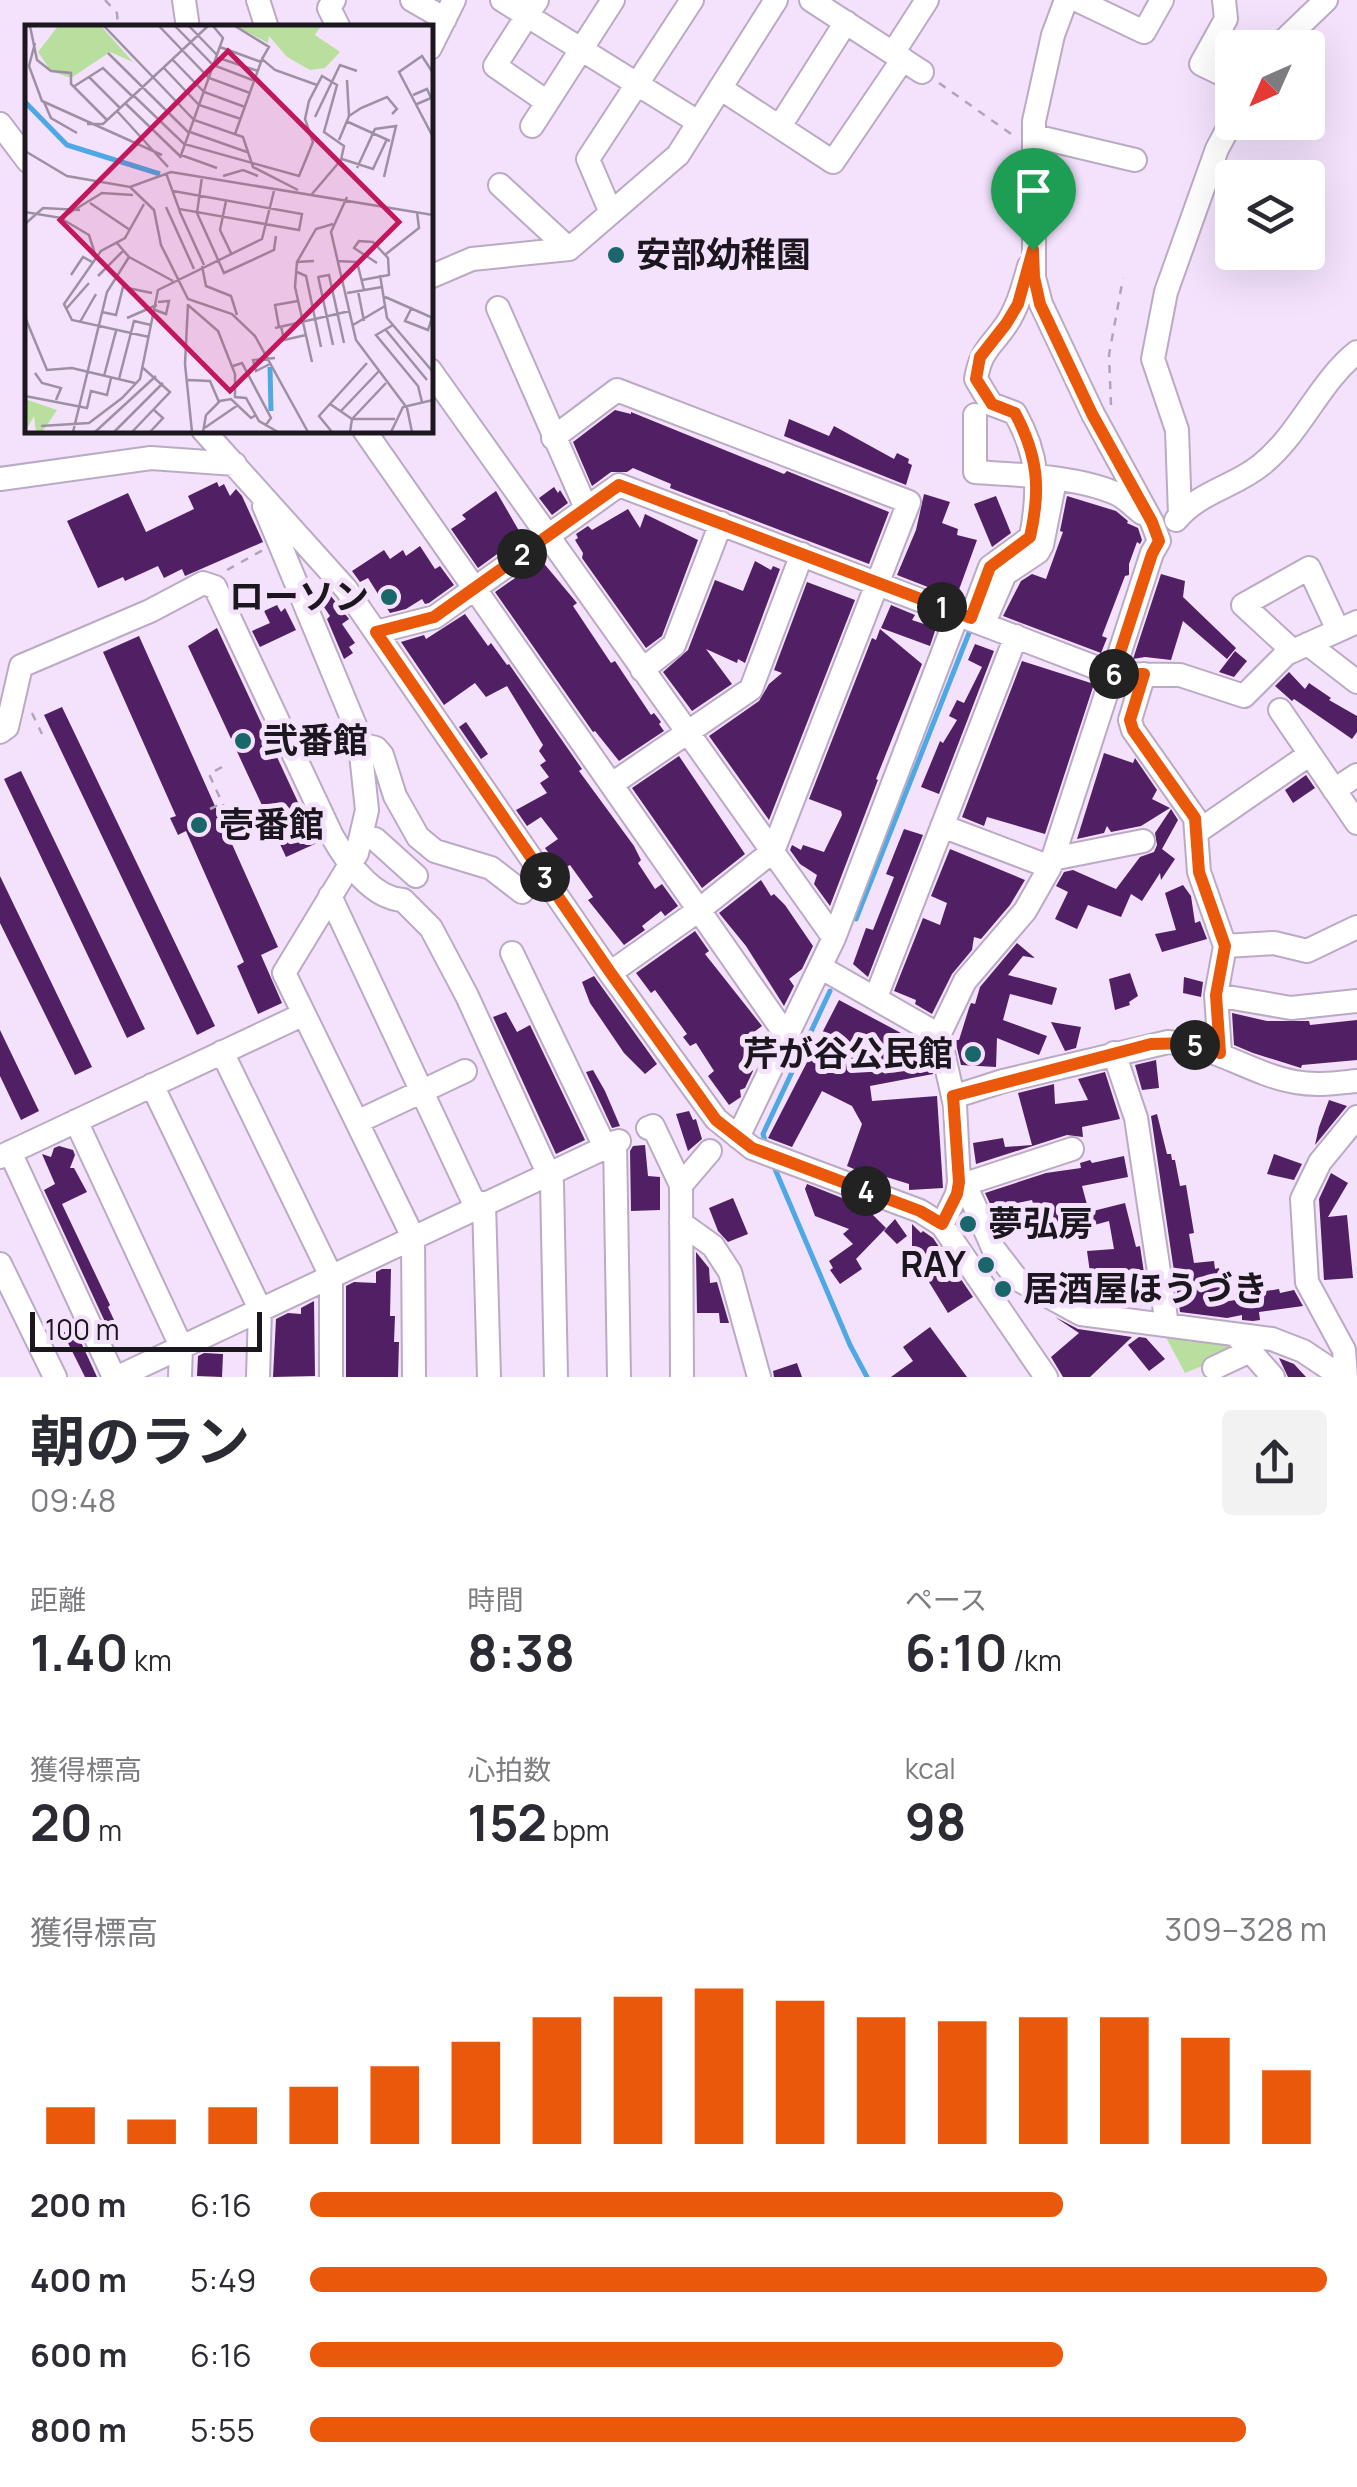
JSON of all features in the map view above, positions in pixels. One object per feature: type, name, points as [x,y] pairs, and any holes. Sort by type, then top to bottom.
[{"type":"street","points":[[184,0],[188,25]]},
{"type":"street","points":[[258,0],[266,25]]},
{"type":"street","points":[[334,0],[329,8],[338,25]]},
{"type":"street","points":[[412,0],[450,10],[432,44]]},
{"type":"street","points":[[502,0],[532,8],[582,48],[698,122]]},
{"type":"street","points":[[532,126],[612,0]]},
{"type":"street","points":[[611,213],[588,159],[692,0]]},
{"type":"street","points":[[432,276],[472,259],[570,249],[678,155],[776,0]]},
{"type":"street","points":[[811,0],[906,61]]},
{"type":"street","points":[[720,88],[833,162],[906,61],[927,0]]},
{"type":"street","points":[[1066,0],[1053,35],[1034,121],[1034,277],[1040,304],[1156,532],[1051,863],[1025,911],[964,981],[939,1034],[953,1096],[962,1183],[993,1248],[1018,1279],[1081,1314],[1167,1325],[1243,1343],[1272,1339],[1303,1351],[1344,1377]]},
{"type":"street","points":[[1077,0],[1144,32],[1162,0]]},
{"type":"street","points":[[1220,30],[1226,20],[1224,0]]},
{"type":"street","points":[[1295,30],[1326,0]]},
{"type":"street","points":[[532,8],[494,66],[547,102]]},
{"type":"street","points":[[780,126],[846,22]]},
{"type":"street","points":[[1215,39],[1201,64],[1215,71]]},
{"type":"street","points":[[0,124],[25,158]]},
{"type":"street","points":[[1034,137],[1135,160]]},
{"type":"street","points":[[1180,515],[1177,430],[1153,359],[1166,292],[1222,140]]},
{"type":"street","points":[[500,185],[570,249]]},
{"type":"street","points":[[745,1143],[786,1034],[834,938],[971,618],[997,571],[1038,552],[1036,541],[1046,479],[1015,413],[992,404],[976,379],[980,357],[1006,324],[1023,289],[1033,250]]},
{"type":"street","points":[[498,308],[586,508]]},
{"type":"street","points":[[1156,532],[1192,502],[1260,466],[1304,420],[1346,360],[1357,352]]},
{"type":"street","points":[[432,373],[834,938]]},
{"type":"street","points":[[552,438],[617,390],[908,502],[773,852],[610,972]]},
{"type":"street","points":[[975,414],[976,472],[1046,479],[1120,495],[1156,532]]},
{"type":"street","points":[[205,432],[346,589],[716,1120],[745,1143],[920,1211],[942,1224],[1046,1377]]},
{"type":"street","points":[[365,432],[786,1034]]},
{"type":"street","points":[[0,479],[151,458],[234,464]]},
{"type":"street","points":[[255,485],[268,548],[360,744],[367,810],[361,836],[350,866],[284,974],[413,1237],[414,1377]]},
{"type":"street","points":[[376,632],[434,617],[619,485],[1113,674],[1180,675],[1244,696],[1300,647],[1348,626],[1309,568],[1243,605],[1300,647],[1357,682]]},
{"type":"street","points":[[642,670],[674,645],[721,523]]},
{"type":"street","points":[[612,784],[751,689],[802,554]]},
{"type":"street","points":[[0,732],[7,727],[21,666],[150,611],[207,580],[215,586],[332,836],[350,866],[390,899],[403,900],[431,928],[467,996],[548,1173],[552,1183],[556,1377]]},
{"type":"street","points":[[876,997],[1016,636]]},
{"type":"street","points":[[1144,674],[1130,720],[1133,730],[1195,818],[1199,872],[1225,946],[1216,995],[1220,1053]]},
{"type":"street","points":[[1280,710],[1357,824]]},
{"type":"street","points":[[360,744],[376,748],[382,756],[396,796],[418,837],[435,851],[491,868],[522,892]]},
{"type":"street","points":[[1197,832],[1310,754]]},
{"type":"street","points":[[1334,790],[1357,775]]},
{"type":"street","points":[[942,826],[1051,863],[1144,840]]},
{"type":"street","points":[[361,836],[375,839],[416,876]]},
{"type":"street","points":[[330,896],[480,1205],[488,1377]]},
{"type":"street","points":[[1225,946],[1274,943],[1307,951],[1357,927]]},
{"type":"street","points":[[512,952],[613,1143],[619,1377]]},
{"type":"street","points":[[820,967],[939,1034]]},
{"type":"street","points":[[1216,995],[1291,1008],[1357,1001]]},
{"type":"street","points":[[304,1014],[5,1154],[116,1377],[613,1143]]},
{"type":"street","points":[[953,1096],[1168,1042],[1190,1043],[1290,1082],[1316,1085],[1357,1081]]},
{"type":"street","points":[[222,1052],[331,1276],[331,1377]]},
{"type":"street","points":[[1114,1053],[1136,1118],[1167,1325]]},
{"type":"street","points":[[357,1122],[465,1071]]},
{"type":"street","points":[[152,1085],[260,1309],[258,1377]]},
{"type":"street","points":[[1344,1377],[1344,1350],[1307,1282],[1302,1198],[1320,1162],[1350,1138],[1357,1117]]},
{"type":"street","points":[[76,1121],[181,1346],[180,1377]]},
{"type":"street","points":[[648,1128],[653,1126],[681,1185],[682,1377]]},
{"type":"street","points":[[942,1224],[962,1183],[1072,1148]]},
{"type":"street","points":[[681,1185],[710,1151]]},
{"type":"street","points":[[681,1223],[713,1246],[730,1272],[758,1377]]},
{"type":"street","points":[[0,1264],[55,1377]]},
{"type":"street","points":[[1214,1368],[1243,1343]]},
{"type":"street","points":[[1243,1343],[1273,1377]]},
{"type":"path","points":[[105,0],[117,13],[118,25]]},
{"type":"path","points":[[906,61],[1018,139],[1034,137]]},
{"type":"path","points":[[1106,439],[1114,428],[1108,355],[1123,278]]},
{"type":"path","points":[[207,580],[268,548]]},
{"type":"path","points":[[39,728],[42,734]]},
{"type":"path","points":[[222,767],[209,774],[236,833],[242,831]]},
{"type":"path","points":[[210,809],[222,803]]},
{"type":"green space","points":[[1163,1332],[1234,1340],[1242,1350],[1185,1373]]},
{"type":"building","points":[[615,410],[631,412],[889,512],[869,564],[670,488],[671,484],[633,468],[611,472],[592,486],[573,442]]},
{"type":"building","points":[[789,419],[829,436],[834,426],[894,459],[897,453],[909,459],[912,465],[906,485],[784,436]]},
{"type":"building","points":[[217,482],[219,487],[224,484],[230,496],[236,489],[242,496],[263,542],[185,576],[182,569],[164,578],[158,566],[98,588],[67,521],[128,493],[146,532],[194,509],[188,496]]},
{"type":"building","points":[[554,487],[568,503],[552,515],[539,498]]},
{"type":"building","points":[[496,491],[522,536],[478,568],[451,529],[466,519],[462,515]]},
{"type":"building","points":[[924,494],[950,502],[942,523],[958,529],[957,535],[977,540],[956,598],[897,575],[916,530]]},
{"type":"building","points":[[996,496],[1011,533],[992,547],[974,504]]},
{"type":"building","points":[[1067,496],[1116,511],[1138,528],[1142,540],[1137,542],[1129,575],[1125,576],[1102,636],[1107,638],[1101,653],[1003,616],[1021,581],[1032,574],[1046,579],[1063,532],[1060,531]]},
{"type":"building","points":[[628,509],[640,528],[645,514],[698,540],[662,636],[646,648],[582,558],[575,540],[576,534],[588,526],[592,530]]},
{"type":"building","points":[[420,546],[435,569],[440,566],[454,585],[429,603],[422,599],[390,613],[368,578],[360,582],[352,571],[384,550],[390,559],[403,550],[406,556]]},
{"type":"building","points":[[541,560],[577,603],[573,606],[611,663],[615,661],[651,715],[654,713],[661,722],[664,731],[619,761],[593,732],[495,592]]},
{"type":"building","points":[[755,561],[771,570],[773,566],[780,569],[745,663],[706,649],[732,684],[692,711],[663,672],[688,650],[715,580],[743,591]]},
{"type":"building","points":[[1161,574],[1185,581],[1183,597],[1236,648],[1227,659],[1183,621],[1171,660],[1133,659]]},
{"type":"building","points":[[807,582],[855,600],[769,820],[709,736],[759,701],[769,684],[782,673],[774,670]]},
{"type":"building","points":[[327,591],[349,619],[342,624],[355,643],[349,647],[353,653],[344,659],[327,619],[330,616],[318,598]]},
{"type":"building","points":[[277,605],[281,612],[285,608],[296,630],[260,647],[252,631],[270,623],[264,611]]},
{"type":"building","points":[[891,605],[915,615],[912,620],[936,628],[930,646],[881,628]]},
{"type":"building","points":[[465,614],[488,646],[491,643],[509,664],[582,769],[579,771],[634,846],[641,860],[638,863],[655,889],[662,884],[678,906],[665,916],[661,911],[642,926],[645,930],[624,945],[588,900],[593,897],[570,865],[561,870],[545,848],[558,839],[541,817],[527,826],[516,810],[547,793],[540,783],[549,777],[540,765],[546,761],[539,751],[543,745],[507,686],[486,697],[475,683],[444,705],[401,642],[424,635],[426,639]]},
{"type":"building","name":"弐番館","points":[[217,628],[317,843],[286,857],[188,646]]},
{"type":"building","points":[[880,629],[922,664],[830,906],[814,884],[817,875],[800,864],[790,850],[792,845],[801,850],[803,845],[824,852],[842,815],[841,811],[809,799],[872,638],[876,640]]},
{"type":"building","name":"壱番館","points":[[139,636],[278,947],[261,955],[282,1003],[258,1014],[237,966],[244,962],[186,831],[178,835],[170,818],[176,816],[103,652]]},
{"type":"building","points":[[975,644],[994,651],[939,794],[921,787],[940,741],[943,743],[957,720],[949,716],[957,700],[964,703],[982,667],[968,660]]},
{"type":"building","points":[[1235,651],[1247,661],[1234,677],[1219,672]]},
{"type":"building","points":[[1022,661],[1094,684],[1045,834],[987,817],[984,826],[962,817]]},
{"type":"building","points":[[1289,672],[1305,689],[1309,683],[1357,716],[1357,732],[1352,739],[1275,686]]},
{"type":"building","points":[[62,707],[215,1026],[197,1035],[44,715]]},
{"type":"building","points":[[466,722],[488,754],[481,759],[459,727]]},
{"type":"building","points":[[1104,753],[1133,763],[1135,758],[1157,790],[1152,799],[1170,808],[1141,826],[1111,832],[1107,826],[1104,833],[1077,839]]},
{"type":"building","points":[[679,756],[745,854],[702,888],[632,788]]},
{"type":"building","points":[[21,771],[145,1029],[127,1038],[4,779]]},
{"type":"building","points":[[1306,775],[1315,788],[1293,803],[1285,790]]},
{"type":"building","points":[[1171,809],[1178,820],[1162,849],[1175,859],[1161,880],[1160,873],[1142,901],[1131,894],[1121,917],[1088,905],[1077,929],[1055,919],[1068,892],[1056,886],[1064,872],[1073,870],[1116,889],[1140,857],[1154,852],[1155,833]]},
{"type":"building","points":[[904,829],[923,835],[868,977],[853,964],[866,928],[873,930],[894,877],[886,874]]},
{"type":"building","points":[[950,849],[1025,880],[981,939],[974,937],[972,950],[952,974],[932,1014],[915,1004],[916,1000],[894,991],[923,918],[940,925],[947,903],[931,896]]},
{"type":"building","points":[[0,876],[92,1067],[75,1075],[0,923]]},
{"type":"building","points":[[761,880],[771,896],[774,894],[785,905],[813,946],[802,969],[789,979],[794,986],[784,1006],[746,946],[719,913]]},
{"type":"building","points":[[1183,885],[1191,896],[1195,923],[1200,921],[1207,939],[1162,952],[1155,934],[1176,930],[1165,893]]},
{"type":"building","points":[[695,931],[709,951],[705,954],[762,1026],[754,1032],[765,1047],[749,1065],[753,1071],[740,1090],[741,1097],[729,1105],[708,1076],[714,1071],[696,1043],[690,1046],[683,1037],[687,1034],[655,990],[651,993],[636,973]]},
{"type":"building","points":[[1017,943],[1035,958],[1023,956],[1008,975],[1057,988],[1052,1005],[1010,994],[1003,1020],[1047,1036],[1039,1055],[997,1038],[996,1067],[961,1065],[955,1040],[959,1040],[971,1003],[975,1004],[980,987]]},
{"type":"building","points":[[1130,973],[1138,996],[1130,1005],[1115,1010],[1109,979]]},
{"type":"building","points":[[594,976],[657,1064],[645,1074],[624,1053],[590,1003],[582,982]]},
{"type":"building","points":[[1184,977],[1203,982],[1201,997],[1183,993]]},
{"type":"building","points":[[839,1000],[901,1033],[884,1067],[928,1056],[933,1074],[870,1086],[872,1101],[937,1096],[943,1188],[909,1190],[909,1184],[880,1175],[879,1180],[847,1166],[862,1124],[852,1106],[822,1091],[792,1147],[768,1138]]},
{"type":"building","points":[[506,1012],[517,1032],[530,1025],[585,1140],[556,1154],[493,1017]]},
{"type":"building","points":[[1232,1013],[1267,1021],[1309,1021],[1310,1025],[1357,1020],[1357,1060],[1301,1068],[1253,1053],[1234,1045]]},
{"type":"building","points":[[1051,1022],[1081,1027],[1076,1048],[1065,1051]]},
{"type":"building","points":[[0,1030],[39,1111],[21,1120],[0,1076]]},
{"type":"building","points":[[1156,1060],[1159,1088],[1142,1090],[1135,1065]]},
{"type":"building","points":[[593,1070],[620,1126],[612,1128],[586,1072]]},
{"type":"building","points":[[1105,1072],[1120,1119],[1082,1127],[1083,1137],[1067,1135],[976,1164],[973,1143],[1003,1138],[1005,1147],[1032,1145],[1018,1093],[1054,1084],[1055,1104],[1088,1100],[1078,1079]]},
{"type":"building","points":[[1329,1100],[1347,1106],[1315,1145],[1319,1127]]},
{"type":"building","points":[[689,1111],[702,1139],[688,1151],[676,1114]]},
{"type":"building","points":[[1157,1114],[1167,1154],[1175,1160],[1180,1186],[1186,1185],[1194,1233],[1189,1234],[1194,1263],[1214,1261],[1215,1269],[1219,1268],[1223,1302],[1279,1289],[1280,1293],[1294,1290],[1303,1306],[1259,1312],[1260,1320],[1253,1321],[1242,1320],[1242,1315],[1227,1318],[1180,1312],[1151,1116]]},
{"type":"building","points":[[645,1145],[648,1176],[660,1177],[660,1210],[631,1211],[630,1151],[633,1146]]},
{"type":"building","points":[[59,1146],[73,1150],[70,1168],[74,1168],[87,1192],[62,1204],[110,1305],[114,1320],[106,1324],[44,1190],[55,1184],[42,1154],[51,1157]]},
{"type":"building","points":[[1274,1154],[1302,1164],[1294,1180],[1267,1174]]},
{"type":"building","points":[[1124,1156],[1128,1177],[1082,1186],[1089,1212],[1125,1203],[1136,1247],[1140,1246],[1149,1306],[1094,1301],[1087,1251],[1114,1249],[1109,1221],[1043,1239],[1032,1200],[992,1208],[985,1193],[1046,1173],[1081,1168],[1080,1163],[1090,1160],[1092,1163]]},
{"type":"building","points":[[1331,1173],[1348,1183],[1328,1217],[1347,1215],[1353,1278],[1324,1280],[1319,1199]]},
{"type":"building","points":[[807,1184],[865,1207],[886,1228],[856,1259],[862,1269],[840,1284],[829,1261],[853,1244],[843,1234],[849,1229],[815,1216],[805,1189]]},
{"type":"building","points":[[733,1198],[748,1234],[728,1242],[718,1231],[709,1208]]},
{"type":"building","points":[[895,1219],[907,1236],[897,1244],[884,1231]]},
{"type":"building","points":[[912,1224],[933,1238],[973,1297],[948,1313],[921,1269],[924,1267],[912,1255]]},
{"type":"building","points":[[696,1252],[709,1268],[710,1283],[717,1282],[729,1323],[720,1323],[719,1313],[697,1313]]},
{"type":"building","points":[[391,1269],[390,1316],[395,1316],[394,1342],[399,1342],[398,1377],[346,1377],[346,1286],[354,1282],[376,1283],[376,1272]]},
{"type":"building","points":[[314,1301],[315,1376],[273,1377],[276,1319],[288,1313],[301,1314],[301,1308]]},
{"type":"building","points":[[1055,1317],[1078,1329],[1132,1337],[1090,1377],[1063,1377],[1051,1357],[1079,1333]]},
{"type":"building","points":[[74,1327],[97,1377],[85,1377],[63,1333]]},
{"type":"building","points":[[930,1327],[967,1377],[891,1377],[913,1361],[903,1347]]},
{"type":"building","points":[[1139,1337],[1146,1338],[1165,1359],[1149,1371],[1128,1345]]},
{"type":"building","points":[[223,1354],[222,1377],[197,1376],[198,1356]]},
{"type":"building","points":[[1279,1358],[1294,1364],[1306,1377],[1288,1377]]},
{"type":"building","points":[[797,1363],[802,1377],[774,1377],[773,1371]]},
{"type":"waterway","points":[[856,919],[969,633]]},
{"type":"waterway","points":[[767,1147],[763,1134],[830,991]]},
{"type":"waterway","points":[[772,1162],[867,1377]]},
{"type":"place","name":"安部幼稚園","points":[[616,255]]},
{"type":"place","name":"ローソン","points":[[389,597]]},
{"type":"place","name":"弐番館","points":[[243,741]]},
{"type":"place","name":"壱番館","points":[[199,825]]},
{"type":"place","name":"芹が谷公民館","points":[[973,1054]]},
{"type":"place","name":"夢弘房","points":[[968,1224]]},
{"type":"place","name":"RAY","points":[[986,1265]]},
{"type":"place","name":"居酒屋ほうづき","points":[[1003,1289]]},
{"type":"route","points":[[1033,250],[1040,304],[1159,541],[1113,674],[1144,674],[1130,720],[1133,730],[1195,818],[1199,872],[1225,946],[1216,995],[1220,1053],[1190,1043],[1151,1044],[953,1096],[959,1182],[942,1224],[920,1211],[752,1148],[716,1120],[376,632],[434,617],[619,485],[971,618],[990,567],[1030,537],[1035,517],[1035,457],[1025,431],[1015,413],[992,404],[976,379],[980,357],[1018,304],[1033,250]]}]
